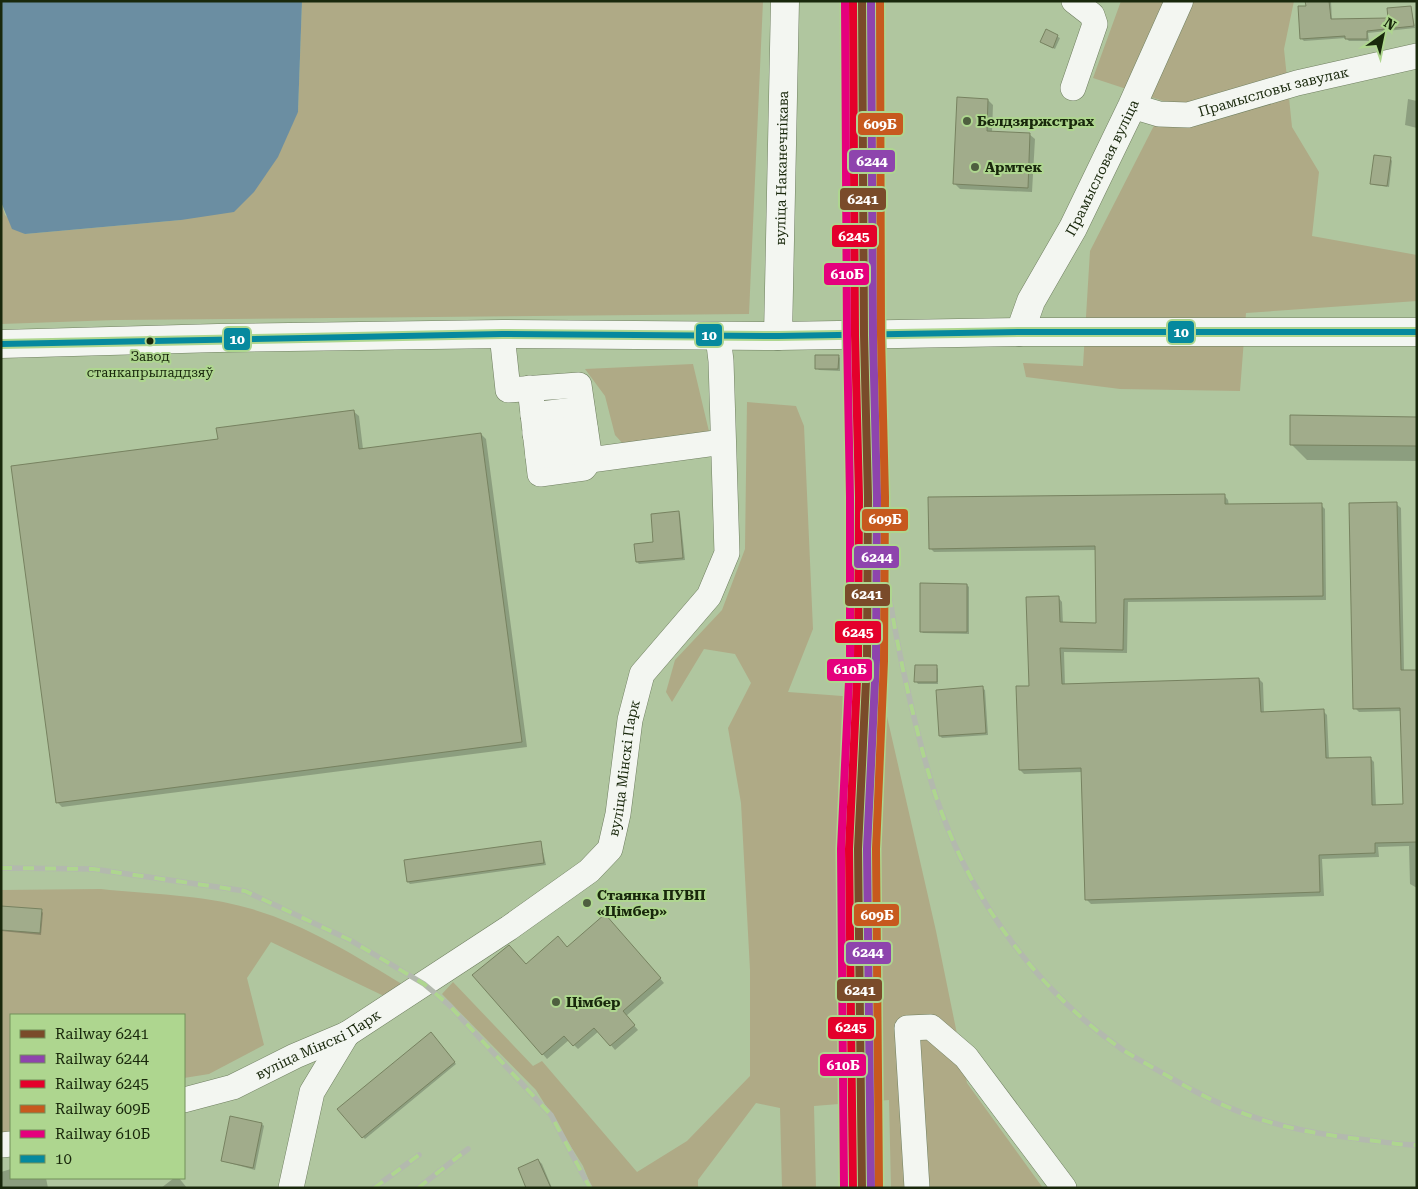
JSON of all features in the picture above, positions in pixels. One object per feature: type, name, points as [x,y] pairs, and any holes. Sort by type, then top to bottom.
[{"type":"main road","name":"вуліца Наканечнікава","points":[[778,336],[785,1]]},
{"type":"main road","name":"Прамысловая вуліца","points":[[1020,332],[1031,301],[1073,228],[1132,106],[1179,1]]},
{"type":"main road","points":[[1,344],[218,338],[502,334],[778,336],[1020,332],[1417,332]]},
{"type":"street","points":[[1073,88],[1095,24],[1092,15],[1074,1]]},
{"type":"street","name":"Прамысловы завулак","points":[[1132,106],[1159,114],[1188,115],[1297,82],[1417,56]]},
{"type":"street","points":[[502,334],[508,390],[579,385],[586,437]]},
{"type":"street","name":"вуліца Мінскі Парк","points":[[185,1100],[233,1087],[295,1056],[347,1034],[509,928],[589,871],[610,849],[618,814],[630,720],[642,674],[709,596],[727,553],[718,336]]},
{"type":"street","points":[[530,388],[536,435]]},
{"type":"street","points":[[536,435],[723,442]]},
{"type":"street","points":[[536,435],[586,437]]},
{"type":"street","points":[[917,1188],[907,1028],[931,1027],[966,1057],[1064,1188]]},
{"type":"street","points":[[291,1188],[312,1092],[347,1034]]},
{"type":"shaded area","points":[[302,1],[763,1],[749,314],[116,320],[1,324],[1,202],[5,215],[25,234],[181,220],[298,112]]},
{"type":"shaded area","points":[[1121,1],[1294,1],[1284,49],[1292,127],[1319,172],[1312,236],[1417,255],[1417,301],[1246,313],[1240,391],[1120,389],[1026,377],[1023,363],[1083,366],[1090,251],[1166,102],[1093,78]]},
{"type":"shaded area","points":[[693,364],[711,440],[625,446],[615,435],[605,396],[585,369]]},
{"type":"shaded area","points":[[747,402],[796,406],[804,426],[813,629],[788,692],[883,699],[936,931],[967,1083],[1043,1188],[891,1188],[889,1100],[814,1106],[816,1188],[782,1188],[780,1108],[756,1103],[698,1180],[698,1188],[592,1188],[583,1166],[536,1090],[442,994],[453,982],[533,1066],[542,1061],[637,1172],[687,1141],[750,1076],[750,970],[741,803],[728,728],[751,683],[735,654],[704,649],[672,702],[666,692],[675,660],[722,610],[745,549]]},
{"type":"shaded area","points":[[101,889],[213,900],[248,908],[269,914],[309,931],[368,963],[405,986],[386,997],[271,942],[247,978],[264,1045],[209,1074],[185,1078],[185,1014],[10,1014],[10,1137],[1,1138],[1,890]]},
{"type":"water","points":[[1,1],[302,1],[298,112],[278,157],[254,192],[234,212],[181,220],[25,234],[12,229],[1,202]]},
{"type":"building","points":[[1305,1],[1329,1],[1331,19],[1388,18],[1387,8],[1411,6],[1414,26],[1367,31],[1367,39],[1345,39],[1345,36],[1300,39],[1298,6],[1306,6]]},
{"type":"building","points":[[1046,29],[1058,35],[1053,48],[1040,42]]},
{"type":"building","points":[[957,97],[988,99],[987,131],[1030,133],[1028,188],[953,184]]},
{"type":"building","points":[[1374,155],[1391,157],[1387,186],[1370,184]]},
{"type":"building","points":[[815,355],[839,355],[838,369],[815,369]]},
{"type":"building","points":[[354,410],[359,449],[481,433],[522,742],[56,803],[11,466],[218,439],[216,428]]},
{"type":"building","points":[[1290,415],[1417,417],[1417,446],[1290,445]]},
{"type":"building","points":[[1225,494],[1225,504],[1322,503],[1323,596],[1124,599],[1123,650],[1060,648],[1062,684],[1259,678],[1261,712],[1324,709],[1326,758],[1371,757],[1372,805],[1403,804],[1400,708],[1353,709],[1349,503],[1397,502],[1401,670],[1417,670],[1417,842],[1375,843],[1375,853],[1319,855],[1320,892],[1085,900],[1081,768],[1019,770],[1016,686],[1029,686],[1026,597],[1059,596],[1060,622],[1096,623],[1095,546],[929,549],[928,497]]},
{"type":"building","points":[[679,511],[683,558],[636,562],[634,544],[653,542],[651,514]]},
{"type":"building","points":[[920,583],[967,584],[967,632],[920,632]]},
{"type":"building","points":[[915,665],[937,665],[937,682],[914,682]]},
{"type":"building","points":[[983,686],[986,733],[939,736],[936,690]]},
{"type":"building","points":[[541,841],[544,863],[407,882],[404,860]]},
{"type":"building","points":[[1,906],[42,909],[40,933],[1,930]]},
{"type":"building","name":"Цімбер","points":[[605,914],[661,978],[623,1011],[635,1025],[610,1046],[594,1028],[573,1046],[564,1036],[542,1055],[472,975],[509,945],[526,964],[558,936],[567,947]]},
{"type":"building","points":[[431,1032],[455,1062],[362,1138],[337,1109]]},
{"type":"building","points":[[230,1116],[262,1123],[253,1168],[221,1161]]},
{"type":"building","points":[[538,1159],[551,1188],[526,1188],[518,1168]]},
{"type":"railway","points":[[874,91],[882,546],[907,689],[924,759],[954,844],[971,878],[1013,943],[1037,973],[1092,1027],[1134,1057],[1213,1101],[1258,1119],[1305,1131],[1395,1144],[1417,1145]]},
{"type":"railway","points":[[843,1188],[858,849]]},
{"type":"railway","points":[[1,868],[93,869],[245,891],[350,940],[424,984],[449,1005],[551,1115],[590,1188]]},
{"type":"railway","points":[[418,1188],[468,1149]]},
{"type":"railway","points":[[374,1188],[419,1155]]},
{"type":"rail line","name":"610Б","points":[[844,1188],[841,849],[850,660],[845,1]]},
{"type":"rail line","name":"6245","points":[[853,1],[855,335],[859,497],[858,660],[849,849],[853,1188]]},
{"type":"rail line","name":"6241","points":[[862,1],[864,335],[868,497],[867,660],[858,849],[862,1188]]},
{"type":"rail line","name":"6244","points":[[871,1],[873,335],[877,497],[876,660],[867,849],[871,1188]]},
{"type":"rail line","name":"609Б","points":[[879,1188],[876,849],[884,661],[885,497],[881,335],[880,1]]},
{"type":"transit line","name":"10","points":[[1,344],[502,334],[778,336],[1020,332],[1417,332]]},
{"type":"place","name":"Белдзяржстрах","points":[[967,121]]},
{"type":"place","name":"Армтек","points":[[975,167]]},
{"type":"place","name":"Завод станкапрыладдзяў","points":[[150,341]]},
{"type":"place","name":"Стаянка ПУВП «Цімбер»","points":[[587,903]]},
{"type":"place","name":"Цімбер","points":[[556,1002]]}]
